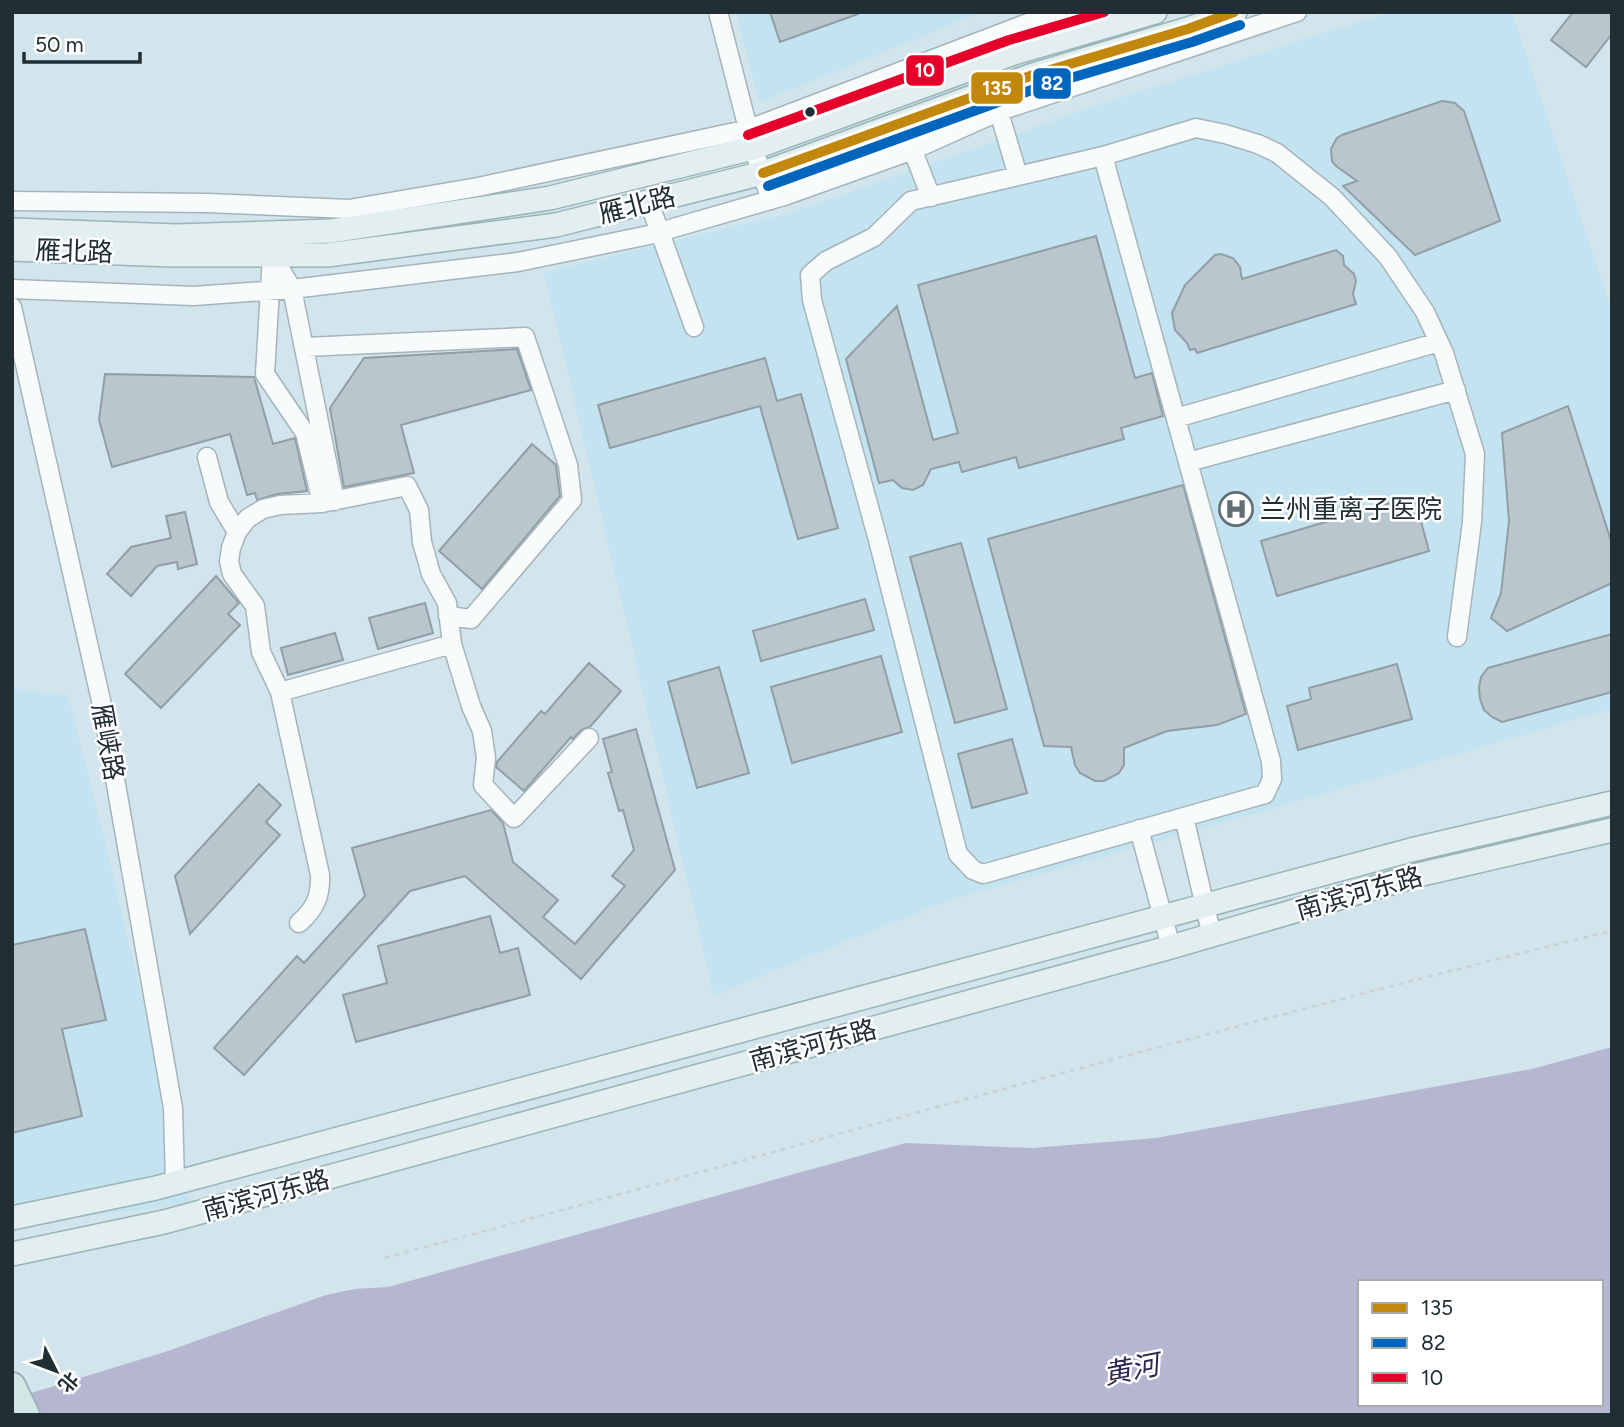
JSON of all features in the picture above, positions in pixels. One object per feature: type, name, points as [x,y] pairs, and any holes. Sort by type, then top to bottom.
[{"type":"highway","points":[[12,1386],[26,1415]]},
{"type":"main road","name":"雁北路","points":[[12,230],[176,236],[331,231],[550,198],[751,138],[1014,53],[1155,12]]},
{"type":"main road","name":"雁北路","points":[[12,249],[173,255],[327,255],[556,225],[763,173],[902,123],[995,101],[1033,75],[1188,29],[1235,12]]},
{"type":"main road","name":"南滨河东路","points":[[12,1218],[175,1183],[1411,850],[1612,803]]},
{"type":"main road","name":"南滨河东路","points":[[12,1254],[110,1236],[218,1208],[1212,936],[1418,875],[1612,830]]},
{"type":"main road","points":[[209,1173],[218,1208]]},
{"type":"street","points":[[718,12],[751,138],[771,200]]},
{"type":"street","points":[[12,201],[207,203],[349,209],[751,138],[1057,12]]},
{"type":"street","points":[[12,289],[194,296],[292,289],[518,262],[660,231],[771,200],[913,150],[995,101],[1297,12]]},
{"type":"street","points":[[995,101],[1018,176]]},
{"type":"street","points":[[902,123],[931,197]]},
{"type":"street","points":[[1102,156],[1273,770],[1272,779],[1265,794],[983,874],[964,863],[958,854],[878,540],[812,300],[810,275],[826,261],[874,237],[911,201],[1102,156],[1196,128],[1258,144],[1277,153],[1332,197],[1388,257],[1425,312],[1439,342],[1475,454],[1472,522],[1457,637]]},
{"type":"street","points":[[649,202],[694,327]]},
{"type":"street","points":[[272,255],[292,289],[305,348],[328,502]]},
{"type":"street","points":[[272,255],[265,374],[305,433],[328,502]]},
{"type":"street","name":"雁峡路","points":[[12,307],[102,705],[173,1108],[175,1183]]},
{"type":"street","points":[[305,348],[525,337],[568,465],[572,500],[471,619],[448,616]]},
{"type":"street","points":[[1176,418],[1439,342]]},
{"type":"street","points":[[1188,463],[1456,390]]},
{"type":"street","points":[[207,457],[219,502],[237,532]]},
{"type":"street","points":[[299,923],[310,914],[317,902],[321,889],[320,875],[279,692],[261,652],[255,606],[232,574],[229,561],[237,532],[248,518],[263,509],[279,505],[328,502],[407,486],[419,510],[422,542],[430,574],[447,603],[452,644],[471,706],[482,731],[486,758],[483,785],[514,818],[589,738]]},
{"type":"street","points":[[279,692],[452,644]]},
{"type":"street","points":[[1184,817],[1212,936]]},
{"type":"street","points":[[1139,830],[1171,947]]},
{"type":"path","points":[[385,1258],[787,1150],[1140,1051],[1405,981],[1612,931]]},
{"type":"shaded area","points":[[735,12],[982,12],[760,103]]},
{"type":"shaded area","name":"兰州重离子医院","points":[[1390,12],[1512,12],[1612,310],[1612,709],[953,899],[714,995],[544,272],[789,213],[1104,103]]},
{"type":"shaded area","points":[[12,688],[68,696],[190,1203],[16,1226],[12,1218]]},
{"type":"water","name":"黄河","points":[[1612,1047],[1612,1415],[12,1415],[28,1394],[168,1351],[326,1295],[355,1289],[388,1287],[906,1143],[1033,1148],[1156,1138],[1532,1069]]},
{"type":"building","points":[[770,12],[858,12],[858,14],[780,42]]},
{"type":"building","points":[[1573,12],[1612,12],[1612,34],[1586,67],[1551,40]]},
{"type":"building","points":[[1442,101],[1455,103],[1464,111],[1500,221],[1415,255],[1343,186],[1357,181],[1336,166],[1332,161],[1331,149],[1342,135]]},
{"type":"building","points":[[1096,236],[1135,378],[1152,373],[1163,416],[1121,428],[1124,439],[1019,468],[1016,457],[962,472],[959,462],[931,469],[923,485],[913,490],[902,488],[893,480],[879,483],[846,359],[897,306],[933,440],[958,433],[918,285]]},
{"type":"building","points":[[1336,250],[1343,256],[1344,265],[1354,274],[1356,281],[1353,294],[1356,304],[1197,353],[1195,349],[1190,350],[1175,330],[1172,313],[1185,285],[1215,255],[1233,258],[1240,267],[1242,279]]},
{"type":"building","points":[[517,349],[531,390],[401,425],[414,473],[344,487],[330,408],[364,358]]},
{"type":"building","points":[[765,358],[777,401],[801,394],[838,528],[798,539],[760,406],[610,448],[598,405]]},
{"type":"building","points":[[105,374],[254,377],[273,444],[295,438],[307,491],[277,494],[257,500],[255,493],[247,495],[230,434],[112,467],[99,420]]},
{"type":"building","points":[[1568,406],[1612,544],[1612,583],[1507,631],[1491,618],[1501,593],[1509,521],[1502,433]]},
{"type":"building","points":[[532,444],[556,465],[560,496],[482,589],[439,551]]},
{"type":"building","points":[[1183,485],[1246,714],[1217,725],[1167,731],[1124,748],[1124,765],[1119,773],[1104,781],[1095,781],[1080,773],[1075,765],[1071,747],[1044,746],[988,539]]},
{"type":"building","points":[[1414,496],[1429,551],[1277,596],[1261,541]]},
{"type":"building","points":[[185,512],[197,564],[178,569],[177,562],[157,566],[131,596],[107,574],[131,547],[171,538],[166,516]]},
{"type":"building","points":[[961,543],[1007,709],[955,723],[910,557]]},
{"type":"building","points":[[216,576],[239,603],[228,614],[240,625],[161,708],[125,674]]},
{"type":"building","points":[[865,599],[874,630],[761,661],[753,631]]},
{"type":"building","points":[[425,603],[433,633],[378,649],[369,618]]},
{"type":"building","points":[[335,633],[343,660],[288,675],[281,648]]},
{"type":"building","points":[[1612,634],[1612,692],[1502,722],[1484,710],[1479,688],[1481,677],[1488,668]]},
{"type":"building","points":[[881,656],[902,732],[792,763],[771,687]]},
{"type":"building","points":[[589,663],[621,691],[590,727],[581,730],[573,739],[571,737],[524,791],[496,767],[497,762],[541,711],[545,714]]},
{"type":"building","points":[[1397,664],[1412,719],[1298,750],[1287,706],[1311,699],[1309,688]]},
{"type":"building","points":[[719,667],[749,773],[697,788],[668,682]]},
{"type":"building","points":[[636,729],[675,870],[581,979],[465,876],[410,891],[244,1075],[214,1048],[297,956],[304,963],[365,896],[352,848],[491,810],[503,823],[513,862],[558,900],[543,917],[575,944],[625,886],[612,876],[634,850],[623,810],[619,811],[608,773],[612,772],[603,739]]},
{"type":"building","points":[[1012,739],[1027,793],[972,808],[958,754]]},
{"type":"building","points":[[259,784],[281,805],[266,822],[280,835],[190,934],[175,876]]},
{"type":"building","points":[[490,916],[500,953],[518,948],[530,995],[356,1042],[343,995],[387,983],[378,946]]},
{"type":"building","points":[[85,929],[106,1020],[62,1029],[82,1116],[12,1133],[12,945]]},
{"type":"transit line","name":"10","points":[[748,135],[1009,40],[1104,12]]},
{"type":"transit line","name":"135","points":[[763,173],[1033,75],[1188,29],[1234,12]]},
{"type":"transit line","name":"82","points":[[768,186],[1037,88],[1240,25]]},
{"type":"place","name":"兰州重离子医院","points":[[1236,509]]}]
